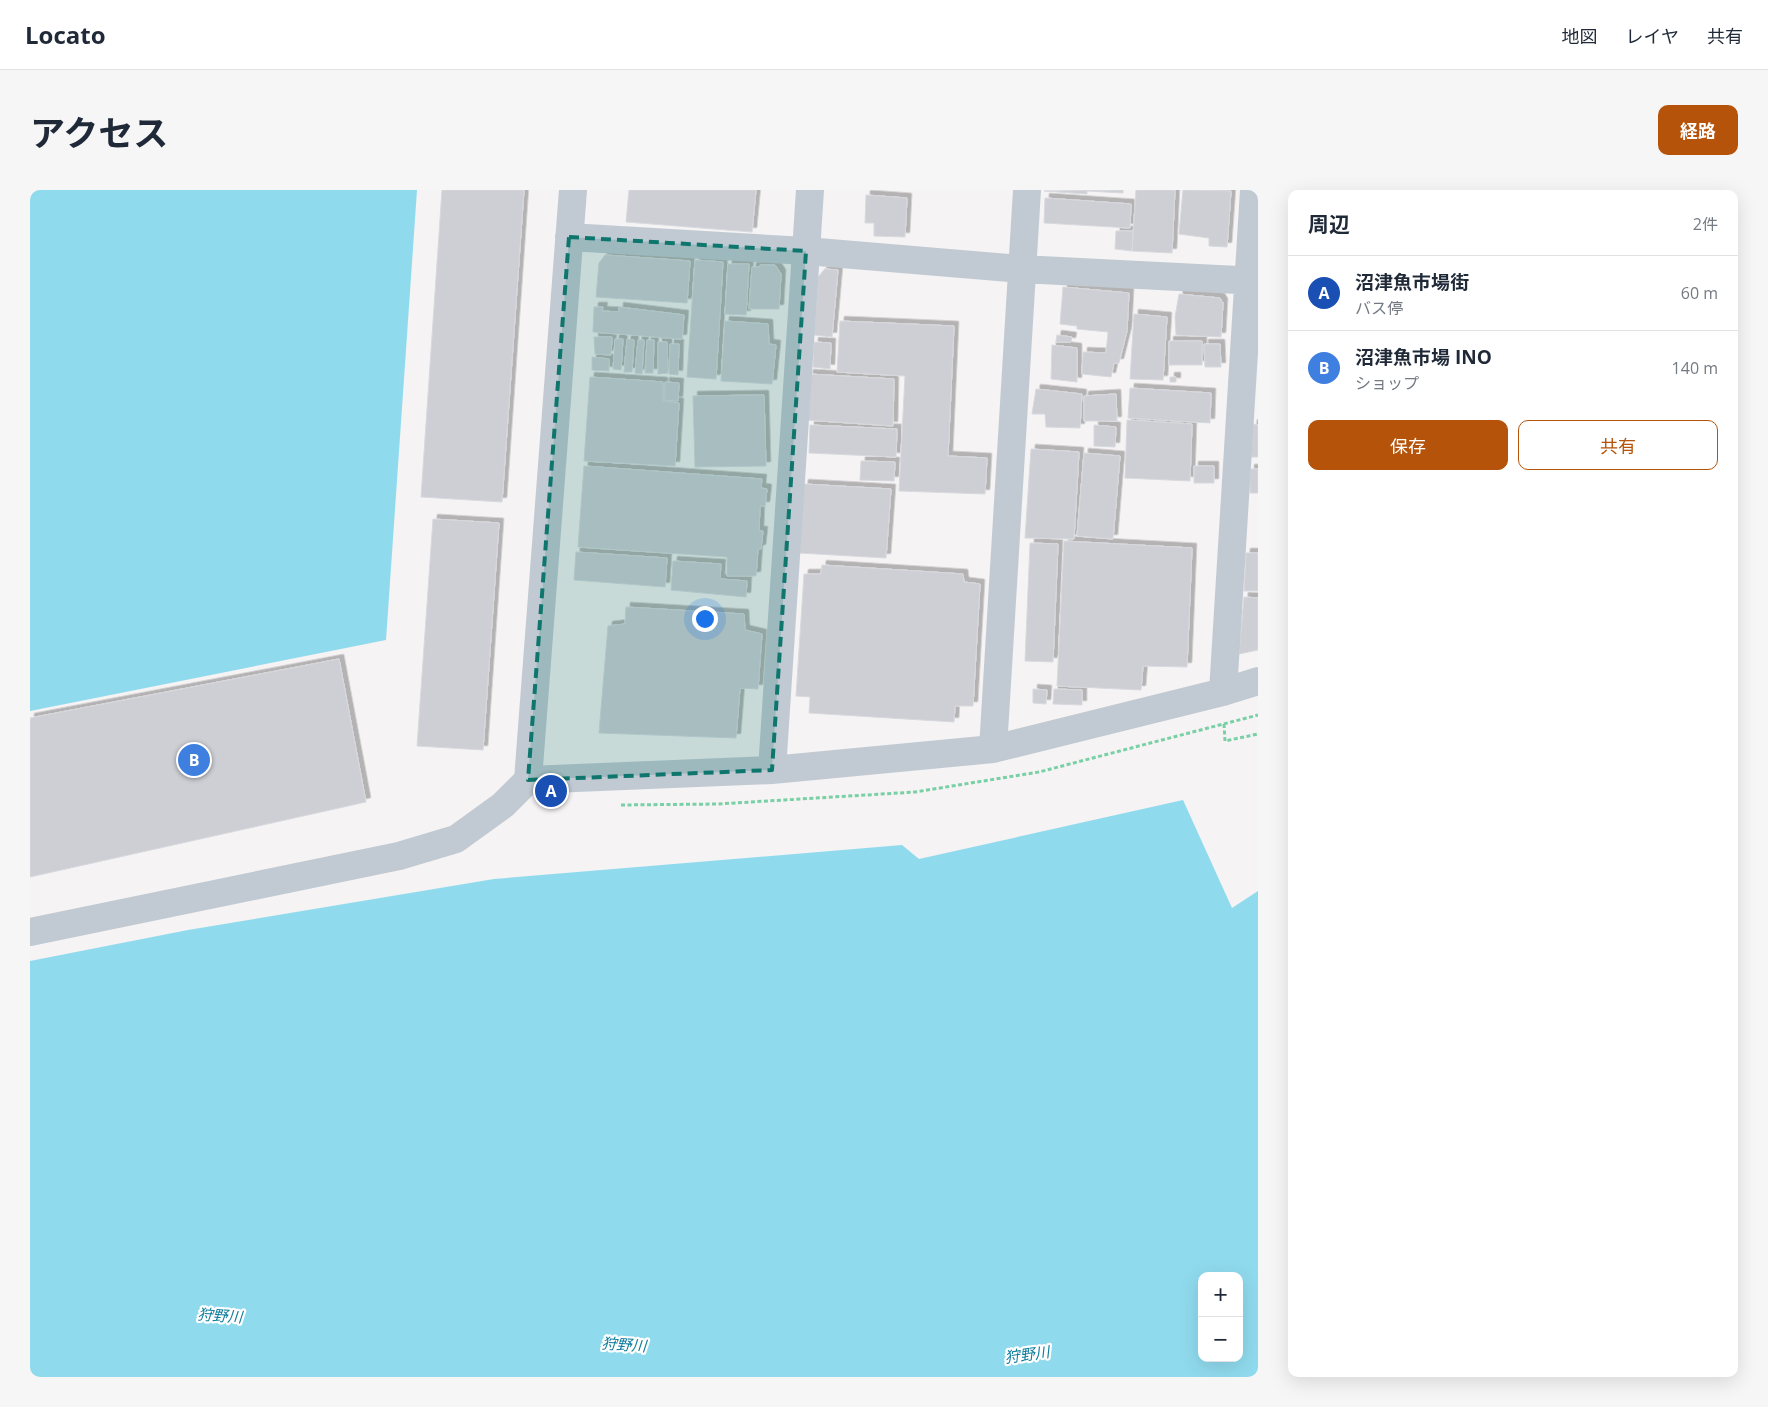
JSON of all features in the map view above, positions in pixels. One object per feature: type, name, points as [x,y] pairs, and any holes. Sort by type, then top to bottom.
[{"type":"street","points":[[30,932],[390,858],[456,840],[503,805],[528,780],[573,190]]},
{"type":"street","points":[[772,770],[810,190]]},
{"type":"street","points":[[992,750],[1027,190]]},
{"type":"street","points":[[1223,692],[1253,280],[1254,190]]},
{"type":"street","points":[[569,237],[806,251],[1021,269],[1253,280]]},
{"type":"street","points":[[528,780],[772,770],[992,750],[1223,692],[1258,681]]},
{"type":"path","points":[[1224,724],[1226,741],[1258,734]]},
{"type":"highlighted area","points":[[569,237],[806,251],[772,770],[528,780]]},
{"type":"water","points":[[30,190],[417,190],[386,640],[30,711]]},
{"type":"water","name":"狩野川","points":[[1183,800],[1232,908],[1258,891],[1258,1377],[30,1377],[30,961],[188,930],[494,879],[902,845],[919,859]]},
{"type":"building","points":[[442,190],[524,190],[502,502],[421,497]]},
{"type":"building","points":[[629,190],[756,190],[752,232],[626,222]]},
{"type":"building","points":[[1123,190],[1123,193],[1087,191],[1087,194],[1044,191]]},
{"type":"building","points":[[1136,190],[1175,190],[1172,253],[1132,251]]},
{"type":"building","points":[[1183,190],[1231,191],[1227,247],[1209,246],[1209,238],[1179,234]]},
{"type":"building","points":[[866,195],[907,198],[905,237],[874,236],[874,223],[865,223]]},
{"type":"building","points":[[1045,198],[1131,204],[1130,228],[1044,223]]},
{"type":"building","points":[[1116,231],[1133,231],[1132,251],[1115,249]]},
{"type":"building","points":[[605,255],[690,261],[687,303],[596,297],[599,263]]},
{"type":"building","points":[[695,260],[723,262],[716,379],[687,377]]},
{"type":"building","points":[[728,264],[749,264],[746,315],[725,314]]},
{"type":"building","points":[[760,265],[775,265],[781,274],[779,309],[749,309],[752,267],[760,267]]},
{"type":"building","points":[[825,269],[838,270],[832,337],[814,335],[818,277]]},
{"type":"building","points":[[1063,287],[1129,293],[1127,331],[1119,363],[1114,363],[1111,377],[1082,374],[1083,352],[1106,353],[1108,332],[1077,329],[1077,326],[1060,324]]},
{"type":"building","points":[[1179,294],[1220,298],[1223,303],[1221,337],[1176,335],[1175,317]]},
{"type":"building","points":[[594,307],[603,307],[602,311],[619,312],[619,307],[684,315],[682,339],[593,332]]},
{"type":"building","points":[[1134,314],[1167,317],[1163,380],[1130,379]]},
{"type":"building","points":[[725,321],[768,324],[769,344],[776,345],[772,384],[721,381]]},
{"type":"building","points":[[840,321],[954,326],[948,456],[987,458],[985,494],[899,491],[905,376],[837,372]]},
{"type":"building","points":[[1057,335],[1072,337],[1071,342],[1056,342]]},
{"type":"building","points":[[594,337],[612,337],[611,355],[595,354]]},
{"type":"building","points":[[615,339],[623,339],[621,370],[613,369]]},
{"type":"building","points":[[627,339],[634,340],[632,372],[624,372]]},
{"type":"building","points":[[638,340],[644,340],[642,374],[635,373]]},
{"type":"building","points":[[647,340],[654,340],[653,373],[645,373]]},
{"type":"building","points":[[1169,341],[1202,341],[1202,365],[1169,365]]},
{"type":"building","points":[[658,342],[667,342],[668,373],[658,374]]},
{"type":"building","points":[[814,342],[831,343],[830,369],[813,367]]},
{"type":"building","points":[[670,344],[679,344],[678,375],[669,374]]},
{"type":"building","points":[[1204,344],[1220,344],[1221,367],[1205,367]]},
{"type":"building","points":[[1052,345],[1077,348],[1077,382],[1051,379]]},
{"type":"building","points":[[592,357],[609,359],[609,371],[592,370]]},
{"type":"building","points":[[809,374],[894,379],[893,426],[806,420]]},
{"type":"building","points":[[590,377],[663,382],[663,401],[679,403],[675,466],[584,461]]},
{"type":"building","points":[[1170,377],[1176,377],[1176,382],[1170,382]]},
{"type":"building","points":[[665,382],[679,383],[678,401],[665,400]]},
{"type":"building","points":[[1130,388],[1211,393],[1210,423],[1128,418]]},
{"type":"building","points":[[1036,389],[1082,394],[1080,428],[1046,427],[1045,414],[1032,414]]},
{"type":"building","points":[[1116,394],[1117,421],[1084,421],[1084,396]]},
{"type":"building","points":[[764,395],[766,466],[695,467],[693,396]]},
{"type":"building","points":[[1127,420],[1192,424],[1190,481],[1125,478]]},
{"type":"building","points":[[1253,424],[1258,425],[1258,457],[1251,457]]},
{"type":"building","points":[[810,425],[897,429],[896,457],[809,453]]},
{"type":"building","points":[[1094,425],[1116,427],[1115,447],[1094,446]]},
{"type":"building","points":[[1031,449],[1079,452],[1074,539],[1025,538]]},
{"type":"building","points":[[1084,453],[1120,456],[1113,539],[1077,536]]},
{"type":"building","points":[[861,461],[895,462],[894,481],[860,480]]},
{"type":"building","points":[[584,466],[762,479],[761,488],[767,489],[765,506],[760,506],[759,531],[763,531],[761,549],[758,549],[756,576],[727,576],[727,557],[578,547]]},
{"type":"building","points":[[1194,466],[1214,466],[1214,483],[1194,483]]},
{"type":"building","points":[[1250,469],[1258,469],[1258,493],[1250,493]]},
{"type":"building","points":[[804,484],[891,489],[886,558],[799,553]]},
{"type":"building","points":[[433,519],[499,523],[483,750],[417,746]]},
{"type":"building","points":[[1064,541],[1192,548],[1187,667],[1143,666],[1141,690],[1057,686]]},
{"type":"building","points":[[1030,543],[1058,544],[1053,662],[1025,661]]},
{"type":"building","points":[[576,552],[667,558],[665,587],[574,580]]},
{"type":"building","points":[[1246,553],[1258,553],[1258,591],[1244,591]]},
{"type":"building","points":[[673,561],[721,564],[720,579],[747,581],[746,597],[671,590]]},
{"type":"building","points":[[822,565],[963,574],[964,582],[980,584],[973,706],[955,706],[954,722],[809,713],[810,697],[796,696],[804,574],[821,574]]},
{"type":"building","points":[[1244,597],[1258,598],[1258,650],[1239,654]]},
{"type":"building","points":[[626,607],[744,614],[745,630],[762,634],[758,689],[740,688],[736,738],[599,733],[608,626],[625,624]]},
{"type":"building","points":[[339,659],[366,802],[30,877],[30,718]]},
{"type":"building","points":[[1033,689],[1047,690],[1046,704],[1033,703]]},
{"type":"building","points":[[1054,689],[1082,690],[1082,705],[1053,704]]},
{"type":"place","name":"沼津魚市場 INO","points":[[194,760]]},
{"type":"place","name":"沼津魚市場街","points":[[551,791]]}]
